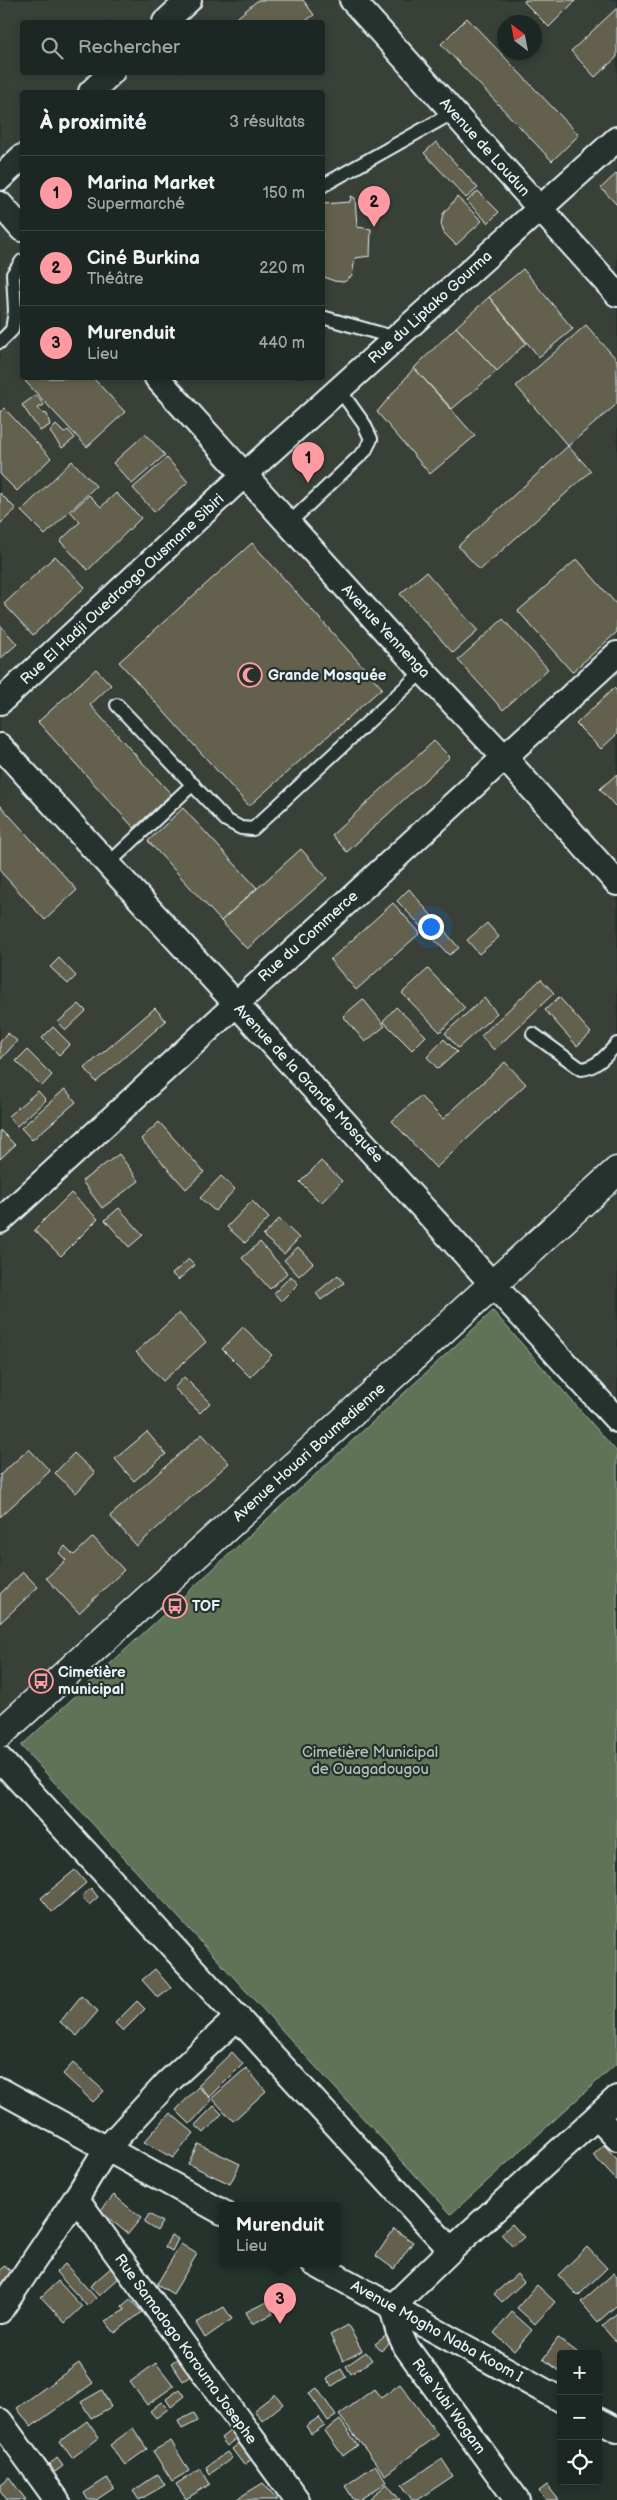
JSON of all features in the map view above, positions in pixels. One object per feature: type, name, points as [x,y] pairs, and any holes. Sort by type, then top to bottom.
[{"type":"main road","name":"Avenue Houari Boumedienne","points":[[0,1734],[617,1171]]},
{"type":"street","points":[[167,20],[189,0]]},
{"type":"street","name":"Avenue de Loudun","points":[[352,0],[617,294]]},
{"type":"street","points":[[93,90],[109,75]]},
{"type":"street","name":"Rue du Liptako Gourma","points":[[244,475],[617,139]]},
{"type":"street","points":[[0,178],[20,159]]},
{"type":"street","points":[[0,204],[20,227]]},
{"type":"street","name":"Avenue Yennenga","points":[[160,380],[288,524],[423,672],[505,758],[617,883]]},
{"type":"street","name":"Rue El Hadji Ouedraogo Ousmane Sibiri","points":[[0,702],[244,475]]},
{"type":"street","name":"Rue du Commerce","points":[[0,1221],[235,1002],[617,654]]},
{"type":"street","name":"Avenue de la Grande Mosquée","points":[[0,746],[617,1420]]},
{"type":"street","points":[[0,1759],[451,2250]]},
{"type":"street","points":[[0,2311],[76,2198],[107,2148],[168,2082],[238,2016]]},
{"type":"street","points":[[0,2090],[219,2210]]},
{"type":"street","points":[[392,2307],[451,2250],[617,2098]]},
{"type":"street","points":[[597,2116],[617,2138]]},
{"type":"street","name":"Rue Samadogo Korouma Josephe","points":[[76,2198],[297,2500]]},
{"type":"street","name":"Avenue Mogho Naba Koom I","points":[[320,2267],[557,2398]]},
{"type":"street","name":"Rue Yubi Wogam","points":[[392,2307],[398,2330],[406,2347],[517,2500]]},
{"type":"street","points":[[0,2421],[57,2500]]},
{"type":"street","points":[[602,2422],[617,2430]]},
{"type":"lane","points":[[325,184],[454,112]]},
{"type":"lane","points":[[0,342],[12,330],[14,311],[13,274],[20,264]]},
{"type":"lane","points":[[0,277],[13,274]]},
{"type":"lane","points":[[325,321],[396,338]]},
{"type":"lane","points":[[288,524],[365,451],[371,440],[364,424],[339,389]]},
{"type":"lane","points":[[117,705],[226,820],[241,828],[253,829],[423,672]]},
{"type":"lane","points":[[108,864],[192,784]]},
{"type":"lane","points":[[533,1034],[581,1069],[589,1069],[617,1044]]},
{"type":"shaded area","points":[[0,0],[617,0],[617,1420],[494,1284],[0,1734]]},
{"type":"green space","name":"Cimetière Municipal de Ouagadougou","points":[[493,1311],[617,1452],[617,2063],[451,2214],[21,1746]]},
{"type":"building","points":[[258,0],[303,0],[314,15],[307,20],[234,20]]},
{"type":"building","points":[[525,0],[576,0],[549,27],[542,20],[542,15],[537,15],[524,2]]},
{"type":"building","points":[[617,8],[617,57],[595,77],[571,51]]},
{"type":"building","points":[[467,18],[497,49],[497,60],[507,60],[579,135],[552,161],[441,44]]},
{"type":"building","points":[[436,142],[478,188],[466,198],[424,153]]},
{"type":"building","points":[[617,173],[617,205],[601,188]]},
{"type":"building","points":[[478,191],[499,212],[488,223],[467,201]]},
{"type":"building","points":[[351,196],[355,198],[357,227],[371,229],[370,256],[355,258],[352,276],[344,282],[334,281],[325,277],[325,204],[350,202]]},
{"type":"building","points":[[457,197],[482,221],[456,245],[444,233],[441,224],[443,214]]},
{"type":"building","points":[[523,269],[573,329],[539,357],[489,297]]},
{"type":"building","points":[[489,297],[526,343],[497,371],[456,327]]},
{"type":"building","points":[[586,325],[617,360],[617,404],[568,446],[516,386]]},
{"type":"building","points":[[456,327],[497,371],[452,409],[414,368]]},
{"type":"building","points":[[414,368],[475,436],[430,474],[377,412]]},
{"type":"building","points":[[95,380],[125,412],[87,447],[25,381]]},
{"type":"building","points":[[36,395],[44,405],[38,408],[42,413],[47,414],[50,425],[40,431],[22,405]]},
{"type":"building","points":[[4,408],[51,458],[17,491],[0,474],[0,412]]},
{"type":"building","points":[[56,425],[64,433],[68,430],[75,438],[62,448],[50,432]]},
{"type":"building","points":[[145,434],[165,455],[132,484],[113,463]]},
{"type":"building","points":[[568,446],[591,471],[480,570],[458,546]]},
{"type":"building","points":[[167,458],[188,482],[154,512],[133,488]]},
{"type":"building","points":[[72,461],[96,486],[45,535],[21,511]]},
{"type":"building","points":[[0,493],[16,509],[0,524]]},
{"type":"building","points":[[116,493],[141,518],[88,570],[60,541],[80,522],[71,512],[89,495],[101,507]]},
{"type":"building","name":"Grande Mosquée","points":[[252,543],[382,688],[249,806],[119,662]]},
{"type":"building","points":[[55,556],[85,587],[33,635],[4,604]]},
{"type":"building","points":[[577,559],[617,605],[617,632],[572,672],[518,611]]},
{"type":"building","points":[[426,572],[478,631],[453,653],[400,594]]},
{"type":"building","points":[[503,619],[548,669],[503,710],[458,660]]},
{"type":"building","points":[[0,625],[17,644],[0,659]]},
{"type":"building","points":[[96,669],[111,685],[90,705],[171,794],[134,828],[38,722]]},
{"type":"building","points":[[614,688],[617,691],[617,734],[601,749],[576,724]]},
{"type":"building","points":[[434,741],[450,757],[347,852],[332,835]]},
{"type":"building","points":[[617,774],[617,804],[615,806],[600,789]]},
{"type":"building","points":[[0,805],[77,890],[45,920],[0,871]]},
{"type":"building","points":[[183,808],[257,888],[221,921],[148,841]]},
{"type":"building","points":[[301,849],[327,878],[247,949],[221,921]]},
{"type":"building","points":[[409,889],[459,948],[449,955],[397,901]]},
{"type":"building","points":[[393,903],[420,933],[356,990],[330,960]]},
{"type":"building","points":[[487,923],[499,937],[479,954],[467,940]]},
{"type":"building","points":[[59,958],[76,976],[68,984],[50,967]]},
{"type":"building","points":[[428,969],[465,1008],[440,1032],[402,993]]},
{"type":"building","points":[[541,979],[554,993],[494,1050],[481,1036]]},
{"type":"building","points":[[559,997],[591,1033],[577,1046],[545,1010]]},
{"type":"building","points":[[484,998],[497,1013],[458,1048],[445,1033]]},
{"type":"building","points":[[363,999],[385,1026],[365,1042],[343,1016]]},
{"type":"building","points":[[79,1004],[86,1011],[66,1030],[58,1022]]},
{"type":"building","points":[[396,1007],[426,1036],[412,1050],[383,1021]]},
{"type":"building","points":[[155,1008],[166,1021],[96,1082],[85,1068]]},
{"type":"building","points":[[53,1027],[70,1044],[59,1055],[42,1038]]},
{"type":"building","points":[[8,1033],[17,1041],[0,1060],[0,1042]]},
{"type":"building","points":[[444,1039],[457,1052],[438,1069],[427,1057]]},
{"type":"building","points":[[27,1050],[52,1075],[42,1086],[16,1061]]},
{"type":"building","points":[[505,1062],[526,1084],[436,1168],[392,1121],[420,1096],[443,1119]]},
{"type":"building","points":[[65,1089],[76,1102],[32,1140],[21,1128]]},
{"type":"building","points":[[38,1091],[46,1100],[17,1126],[8,1116]]},
{"type":"building","points":[[159,1122],[204,1172],[186,1189],[141,1139]]},
{"type":"building","points":[[0,1130],[15,1145],[0,1159]]},
{"type":"building","points":[[119,1154],[139,1181],[102,1208],[82,1181]]},
{"type":"building","points":[[321,1161],[342,1181],[321,1203],[300,1182]]},
{"type":"building","points":[[221,1176],[235,1189],[215,1211],[200,1198]]},
{"type":"building","points":[[71,1193],[98,1219],[61,1256],[34,1230]]},
{"type":"building","points":[[252,1201],[269,1218],[245,1243],[227,1227]]},
{"type":"building","points":[[119,1208],[143,1235],[129,1247],[105,1220]]},
{"type":"building","points":[[279,1219],[299,1238],[284,1254],[263,1236]]},
{"type":"building","points":[[260,1242],[287,1273],[270,1289],[242,1258]]},
{"type":"building","points":[[298,1247],[313,1263],[299,1276],[284,1260]]},
{"type":"building","points":[[189,1259],[195,1265],[178,1280],[172,1274]]},
{"type":"building","points":[[338,1275],[344,1283],[321,1300],[316,1293]]},
{"type":"building","points":[[291,1276],[298,1284],[281,1301],[274,1293]]},
{"type":"building","points":[[179,1313],[206,1342],[163,1381],[136,1352]]},
{"type":"building","points":[[243,1327],[272,1355],[250,1377],[222,1349]]},
{"type":"building","points":[[184,1377],[210,1403],[200,1413],[174,1388]]},
{"type":"building","points":[[147,1432],[166,1454],[134,1481],[115,1459]]},
{"type":"building","points":[[202,1434],[229,1463],[137,1546],[110,1516]]},
{"type":"building","points":[[29,1449],[50,1471],[0,1517],[0,1475]]},
{"type":"building","points":[[74,1453],[95,1473],[76,1493],[55,1473]]},
{"type":"building","points":[[93,1537],[124,1570],[79,1613],[46,1578],[66,1560],[59,1553],[65,1546],[74,1555]]},
{"type":"building","points":[[23,1572],[38,1587],[0,1623],[0,1594]]},
{"type":"building","points":[[75,1870],[86,1883],[52,1912],[41,1898]]},
{"type":"building","points":[[91,1888],[98,1897],[89,1905],[82,1896]]},
{"type":"building","points":[[155,1969],[171,1988],[158,1998],[142,1980]]},
{"type":"building","points":[[81,1996],[98,2011],[77,2036],[60,2022]]},
{"type":"building","points":[[137,2001],[145,2009],[123,2031],[115,2023]]},
{"type":"building","points":[[232,2052],[243,2064],[210,2097],[198,2085]]},
{"type":"building","points":[[73,2063],[104,2091],[93,2102],[63,2074]]},
{"type":"building","points":[[246,2068],[266,2091],[233,2121],[212,2098]]},
{"type":"building","points":[[198,2087],[212,2100],[190,2124],[176,2110]]},
{"type":"building","points":[[214,2106],[222,2114],[204,2133],[195,2125]]},
{"type":"building","points":[[170,2113],[194,2133],[173,2158],[144,2142]]},
{"type":"building","points":[[198,2144],[240,2164],[230,2184],[188,2164]]},
{"type":"building","points":[[604,2145],[617,2159],[617,2181],[593,2155]]},
{"type":"building","points":[[114,2195],[141,2218],[128,2234],[100,2211]]},
{"type":"building","points":[[149,2214],[162,2222],[157,2231],[144,2223]]},
{"type":"building","points":[[512,2224],[524,2237],[513,2247],[501,2234]]},
{"type":"building","points":[[394,2229],[413,2242],[394,2269],[376,2256]]},
{"type":"building","points":[[171,2235],[178,2239],[172,2251],[165,2247]]},
{"type":"building","points":[[181,2244],[197,2254],[173,2294],[157,2284]]},
{"type":"building","points":[[587,2247],[607,2268],[578,2296],[558,2275]]},
{"type":"building","points":[[65,2264],[96,2298],[87,2306],[56,2272]]},
{"type":"building","points":[[4,2266],[12,2272],[0,2289],[0,2271]]},
{"type":"building","points":[[112,2267],[120,2277],[99,2296],[90,2286]]},
{"type":"building","points":[[614,2273],[617,2276],[617,2305],[598,2322],[581,2302]]},
{"type":"building","points":[[517,2274],[524,2282],[502,2302],[494,2294]]},
{"type":"building","points":[[58,2281],[82,2307],[65,2323],[41,2297]]},
{"type":"building","points":[[537,2285],[555,2302],[535,2324],[517,2308]]},
{"type":"building","points":[[130,2299],[142,2312],[115,2333],[105,2321],[125,2310],[122,2306]]},
{"type":"building","points":[[267,2302],[273,2314],[252,2324],[246,2312]]},
{"type":"building","points":[[224,2307],[232,2319],[205,2338],[196,2323]]},
{"type":"building","points":[[512,2312],[532,2330],[514,2351],[494,2333]]},
{"type":"building","points":[[617,2313],[617,2342],[616,2342],[602,2326]]},
{"type":"building","points":[[348,2325],[362,2351],[343,2361],[330,2335]]},
{"type":"building","points":[[387,2335],[392,2341],[381,2351],[375,2344]]},
{"type":"building","points":[[558,2338],[574,2350],[557,2350],[557,2369],[543,2359]]},
{"type":"building","points":[[366,2352],[372,2360],[351,2374],[346,2366]]},
{"type":"building","points":[[180,2357],[192,2375],[183,2381],[171,2363]]},
{"type":"building","points":[[79,2363],[93,2383],[31,2427],[17,2408]]},
{"type":"building","points":[[156,2363],[174,2386],[147,2405],[130,2382]]},
{"type":"building","points":[[341,2369],[346,2377],[332,2386],[327,2379]]},
{"type":"building","points":[[400,2384],[438,2435],[385,2475],[339,2415],[374,2389],[381,2398]]},
{"type":"building","points":[[317,2388],[336,2416],[328,2421],[309,2393]]},
{"type":"building","points":[[180,2389],[185,2396],[171,2407],[166,2399]]},
{"type":"building","points":[[102,2390],[111,2407],[91,2418],[81,2402]]},
{"type":"building","points":[[275,2394],[283,2404],[262,2421],[254,2410]]},
{"type":"building","points":[[161,2402],[168,2409],[156,2418],[150,2411]]},
{"type":"building","points":[[194,2413],[198,2421],[182,2429],[178,2421]]},
{"type":"building","points":[[319,2417],[325,2425],[311,2434],[306,2426]]},
{"type":"building","points":[[340,2420],[358,2445],[343,2456],[325,2431]]},
{"type":"building","points":[[87,2421],[99,2438],[72,2458],[60,2441]]},
{"type":"building","points":[[133,2428],[147,2449],[125,2465],[110,2445]]},
{"type":"building","points":[[231,2430],[238,2438],[227,2446],[221,2438]]},
{"type":"building","points":[[171,2441],[189,2471],[172,2481],[153,2451]]},
{"type":"building","points":[[241,2442],[253,2458],[244,2465],[232,2449]]},
{"type":"building","points":[[227,2452],[232,2458],[210,2474],[206,2467]]},
{"type":"building","points":[[57,2458],[63,2466],[55,2472],[49,2465]]},
{"type":"building","points":[[442,2459],[453,2476],[417,2500],[412,2500],[402,2485]]},
{"type":"building","points":[[375,2465],[387,2482],[359,2500],[354,2500],[345,2486]]},
{"type":"building","points":[[201,2469],[210,2484],[186,2499],[176,2484]]},
{"type":"building","points":[[158,2474],[165,2485],[139,2500],[133,2491]]},
{"type":"building","points":[[9,2477],[26,2500],[7,2500],[0,2490],[0,2484]]},
{"type":"building","points":[[107,2478],[114,2488],[96,2500],[88,2500],[84,2493]]},
{"type":"building","points":[[263,2483],[278,2500],[235,2500]]},
{"type":"building","points":[[387,2484],[400,2500],[371,2500],[370,2498]]},
{"type":"building","points":[[547,2485],[559,2500],[546,2500],[539,2491]]},
{"type":"place","name":"Ciné Burkina","points":[[374,227]]},
{"type":"place","name":"Marina Market","points":[[308,483]]},
{"type":"place","name":"Grande Mosquée","points":[[250,675]]},
{"type":"place","name":"TOF","points":[[175,1606]]},
{"type":"place","name":"Cimetière municipal","points":[[41,1681]]},
{"type":"place","name":"Murenduit","points":[[280,2324]]}]
